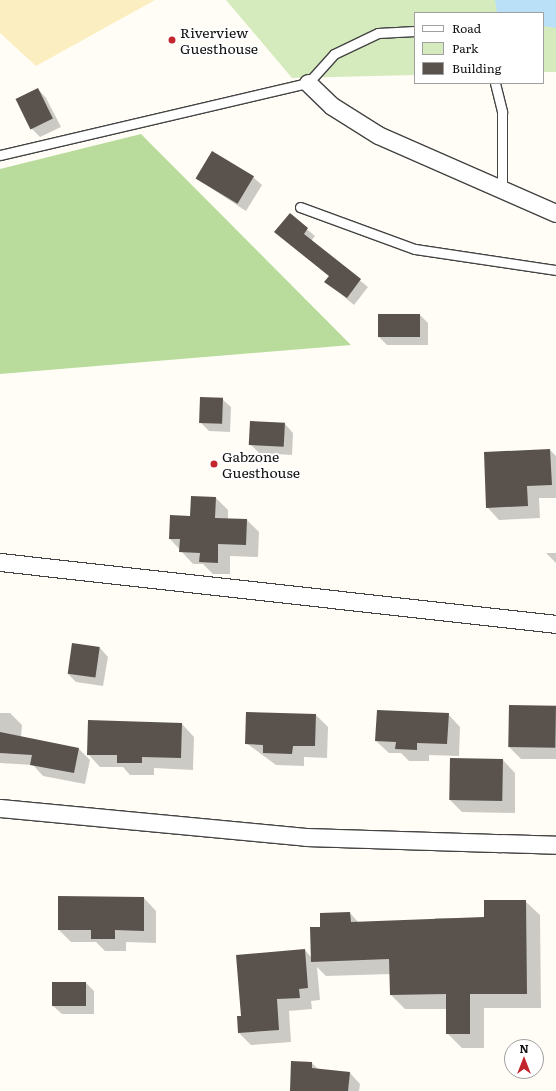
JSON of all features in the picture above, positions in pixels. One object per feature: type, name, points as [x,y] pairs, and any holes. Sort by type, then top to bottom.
[{"type":"street","points":[[308,83],[332,106],[378,135],[556,213]]},
{"type":"street","points":[[0,562],[556,624]]},
{"type":"street","points":[[0,808],[306,838],[556,845]]},
{"type":"lane","points":[[0,154],[308,83],[334,54],[378,33],[414,31]]},
{"type":"lane","points":[[495,84],[502,112],[502,189]]},
{"type":"lane","points":[[300,207],[414,249],[556,270]]},
{"type":"green space","points":[[226,0],[556,0],[556,72],[544,72],[544,12],[414,12],[414,75],[292,78]]},
{"type":"green space","points":[[141,134],[351,345],[0,374],[0,169]]},
{"type":"sand","points":[[0,0],[155,0],[36,66],[0,33]]},
{"type":"water","points":[[495,0],[556,0],[556,28],[544,26],[544,12],[497,12]]},
{"type":"building","points":[[38,88],[53,119],[30,130],[16,99]]},
{"type":"building","points":[[212,151],[254,176],[238,204],[196,178]]},
{"type":"building","points":[[290,213],[308,228],[304,234],[361,279],[347,298],[324,282],[329,276],[274,232]]},
{"type":"building","points":[[378,314],[420,314],[420,337],[378,337]]},
{"type":"building","points":[[200,397],[223,398],[222,424],[199,423]]},
{"type":"building","points":[[250,421],[285,423],[284,447],[249,445]]},
{"type":"building","points":[[550,449],[552,485],[527,486],[528,506],[486,508],[484,452]]},
{"type":"building","points":[[191,496],[216,497],[215,518],[247,519],[246,545],[218,544],[218,563],[199,562],[200,553],[179,552],[180,539],[169,539],[170,515],[190,516]]},
{"type":"building","points":[[72,643],[100,647],[95,678],[68,674]]},
{"type":"building","points":[[509,705],[556,706],[555,748],[508,747]]},
{"type":"building","points":[[377,710],[449,713],[447,744],[417,743],[417,750],[395,749],[396,742],[375,741]]},
{"type":"building","points":[[246,712],[316,714],[315,746],[293,746],[292,754],[263,753],[263,745],[245,744]]},
{"type":"building","points":[[88,720],[182,723],[181,758],[142,757],[142,763],[117,763],[117,755],[87,755]]},
{"type":"building","points":[[0,732],[79,748],[74,773],[30,765],[32,755],[0,753]]},
{"type":"building","points":[[450,758],[503,759],[502,801],[449,800]]},
{"type":"building","points":[[58,896],[144,897],[144,931],[115,930],[115,939],[91,939],[91,930],[58,930]]},
{"type":"building","points":[[484,900],[526,900],[527,994],[470,994],[470,1034],[446,1034],[446,994],[390,995],[389,959],[311,962],[310,927],[320,927],[320,913],[350,912],[351,922],[484,917]]},
{"type":"building","points":[[305,949],[308,988],[299,989],[300,998],[277,999],[279,1030],[238,1033],[237,1016],[241,1016],[236,955]]},
{"type":"building","points":[[52,982],[86,982],[86,1006],[52,1006]]},
{"type":"building","points":[[291,1061],[312,1062],[312,1068],[350,1072],[348,1091],[290,1091]]},
{"type":"place","name":"Riverview Guesthouse","points":[[172,40]]},
{"type":"place","name":"Gabzone Guesthouse","points":[[214,464]]}]
